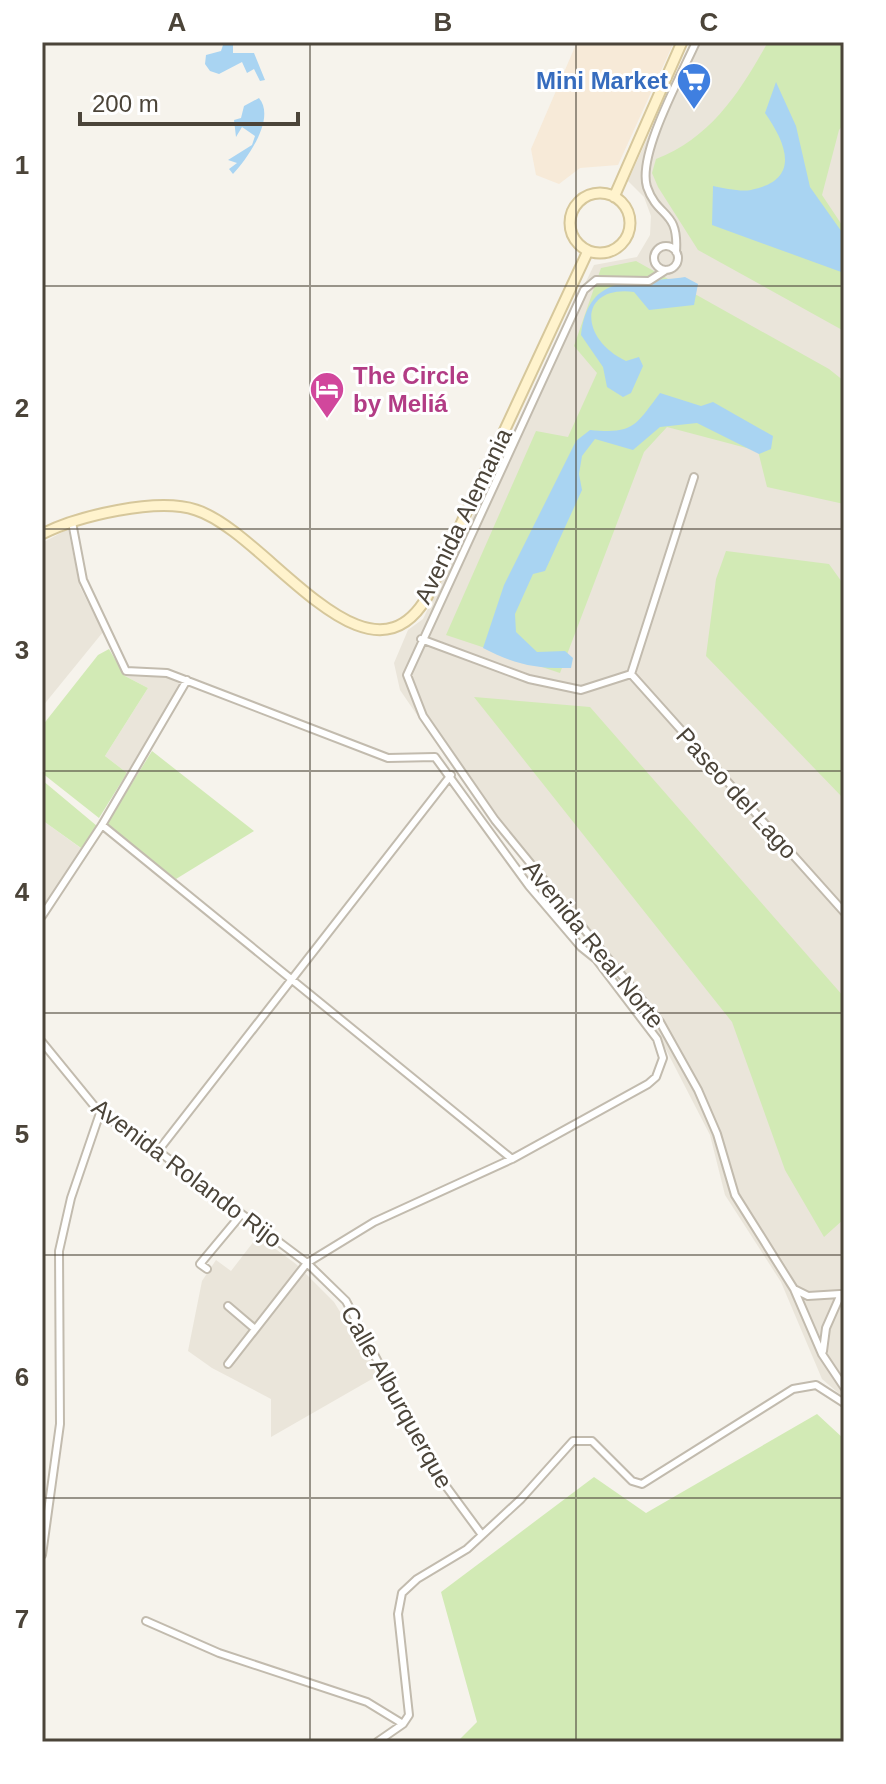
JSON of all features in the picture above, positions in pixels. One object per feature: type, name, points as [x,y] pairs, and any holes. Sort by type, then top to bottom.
[{"type":"street","points":[[614,197],[682,42]]},
{"type":"street","points":[[657,265],[666,270],[676,264],[677,238],[674,221],[651,196],[645,175],[653,143],[696,42]]},
{"type":"street","points":[[589,196],[614,197],[626,208],[629,233],[612,251],[588,251],[572,232],[575,207],[589,196]]},
{"type":"street","points":[[657,276],[656,252],[677,238]]},
{"type":"street","points":[[668,246],[676,252]]},
{"type":"street","name":"Avenida Alemania","points":[[42,534],[72,522],[144,507],[196,509],[252,545],[348,623],[381,633],[406,624],[427,597],[588,251]]},
{"type":"street","name":"Avenida Real Norte","points":[[666,270],[645,282],[596,280],[584,290],[407,675],[423,716],[495,820],[660,1022],[698,1090],[717,1134],[735,1195],[794,1289],[822,1354],[844,1387]]},
{"type":"street","points":[[421,639],[529,679],[581,690],[631,674],[694,477]]},
{"type":"street","points":[[72,522],[83,580],[123,668],[134,673],[158,672],[187,680],[388,758],[435,757],[529,886],[581,947],[596,959],[661,1048],[661,1068],[648,1084],[512,1159],[374,1222],[307,1263],[228,1364]]},
{"type":"street","name":"Paseo del Lago","points":[[631,674],[844,912]]},
{"type":"street","points":[[42,916],[102,825],[187,680]]},
{"type":"street","points":[[158,1151],[451,775]]},
{"type":"street","points":[[102,825],[512,1159]]},
{"type":"street","name":"Avenida Rolando Rijo","points":[[42,1042],[100,1113],[158,1151],[240,1216],[307,1263]]},
{"type":"street","points":[[42,1555],[60,1424],[59,1251],[71,1198],[100,1113]]},
{"type":"street","points":[[207,1269],[200,1264],[240,1216]]},
{"type":"street","name":"Calle Alburquerque","points":[[307,1263],[346,1301],[437,1474],[482,1535]]},
{"type":"street","points":[[794,1289],[808,1296],[842,1293],[826,1328],[822,1354]]},
{"type":"street","points":[[228,1306],[255,1329]]},
{"type":"street","points":[[377,1742],[403,1724],[410,1705],[398,1614],[402,1593],[417,1579],[467,1549],[573,1441],[592,1441],[632,1481],[642,1484],[793,1389],[816,1385],[844,1403]]},
{"type":"street","points":[[146,1621],[219,1653],[367,1702],[403,1724]]},
{"type":"shaded area","points":[[577,42],[674,42],[618,165],[580,168],[559,184],[536,175],[531,149]]},
{"type":"shaded area","points":[[691,42],[844,42],[844,1398],[822,1379],[781,1282],[725,1195],[710,1135],[659,1036],[618,979],[490,822],[400,690],[394,663],[408,630],[423,619],[594,265],[637,257],[650,235],[651,216],[644,197],[628,181]]},
{"type":"shaded area","points":[[68,529],[80,587],[103,632],[42,707],[42,543]]},
{"type":"shaded area","points":[[125,676],[171,677],[181,685],[127,773],[105,756],[148,688]]},
{"type":"shaded area","points":[[42,820],[82,849],[42,911]]},
{"type":"shaded area","points":[[258,1236],[296,1264],[334,1302],[379,1375],[271,1437],[271,1399],[212,1368],[188,1351],[202,1281],[216,1260],[231,1271]]},
{"type":"green space","points":[[768,42],[844,42],[844,124],[839,130],[822,195],[844,228],[844,331],[698,250],[652,173],[656,159],[693,139],[722,111]]},
{"type":"green space","points":[[636,261],[829,369],[844,381],[844,504],[767,487],[758,451],[667,427],[644,452],[560,673],[446,635],[536,431],[568,437],[597,373],[574,346],[601,268]]},
{"type":"green space","points":[[726,551],[829,564],[844,585],[844,799],[706,656],[716,579]]},
{"type":"green space","points":[[109,649],[125,676],[148,688],[105,756],[127,773],[99,818],[42,773],[42,726],[98,655]]},
{"type":"green space","points":[[474,697],[590,707],[844,997],[844,1219],[824,1237],[785,1170],[732,1022]]},
{"type":"green space","points":[[152,751],[254,831],[176,879],[106,825]]},
{"type":"green space","points":[[42,780],[97,826],[81,848],[42,820]]},
{"type":"green space","points":[[817,1414],[844,1439],[844,1742],[457,1742],[477,1722],[441,1592],[594,1477],[646,1513]]},
{"type":"water","points":[[224,42],[233,42],[233,53],[254,53],[265,80],[260,81],[254,69],[247,73],[242,62],[219,74],[210,71],[205,64],[206,55],[221,51]]},
{"type":"water","points":[[776,82],[796,126],[810,187],[844,235],[844,273],[712,225],[713,186],[751,190],[778,178],[783,169],[783,148],[765,113]]},
{"type":"water","points":[[259,98],[263,106],[262,127],[246,158],[233,174],[229,169],[237,163],[228,160],[252,145],[255,136],[242,127],[236,137],[234,120],[241,118],[244,106]]},
{"type":"water","points":[[685,277],[698,284],[694,305],[649,310],[634,292],[616,292],[603,297],[595,305],[591,315],[599,340],[626,361],[639,357],[643,366],[631,393],[623,397],[607,387],[603,367],[581,335],[586,314],[604,290],[617,285]]},
{"type":"water","points":[[660,393],[701,406],[713,402],[773,436],[771,449],[759,454],[697,423],[660,427],[633,450],[595,439],[582,456],[579,474],[582,490],[545,571],[533,574],[515,614],[516,632],[537,652],[565,651],[573,658],[571,668],[526,664],[483,648],[504,585],[576,441],[590,430],[616,431],[632,425]]},
{"type":"place","name":"Mini Market","points":[[694,111]]},
{"type":"place","name":"The Circle by Meliá","points":[[327,420]]}]
